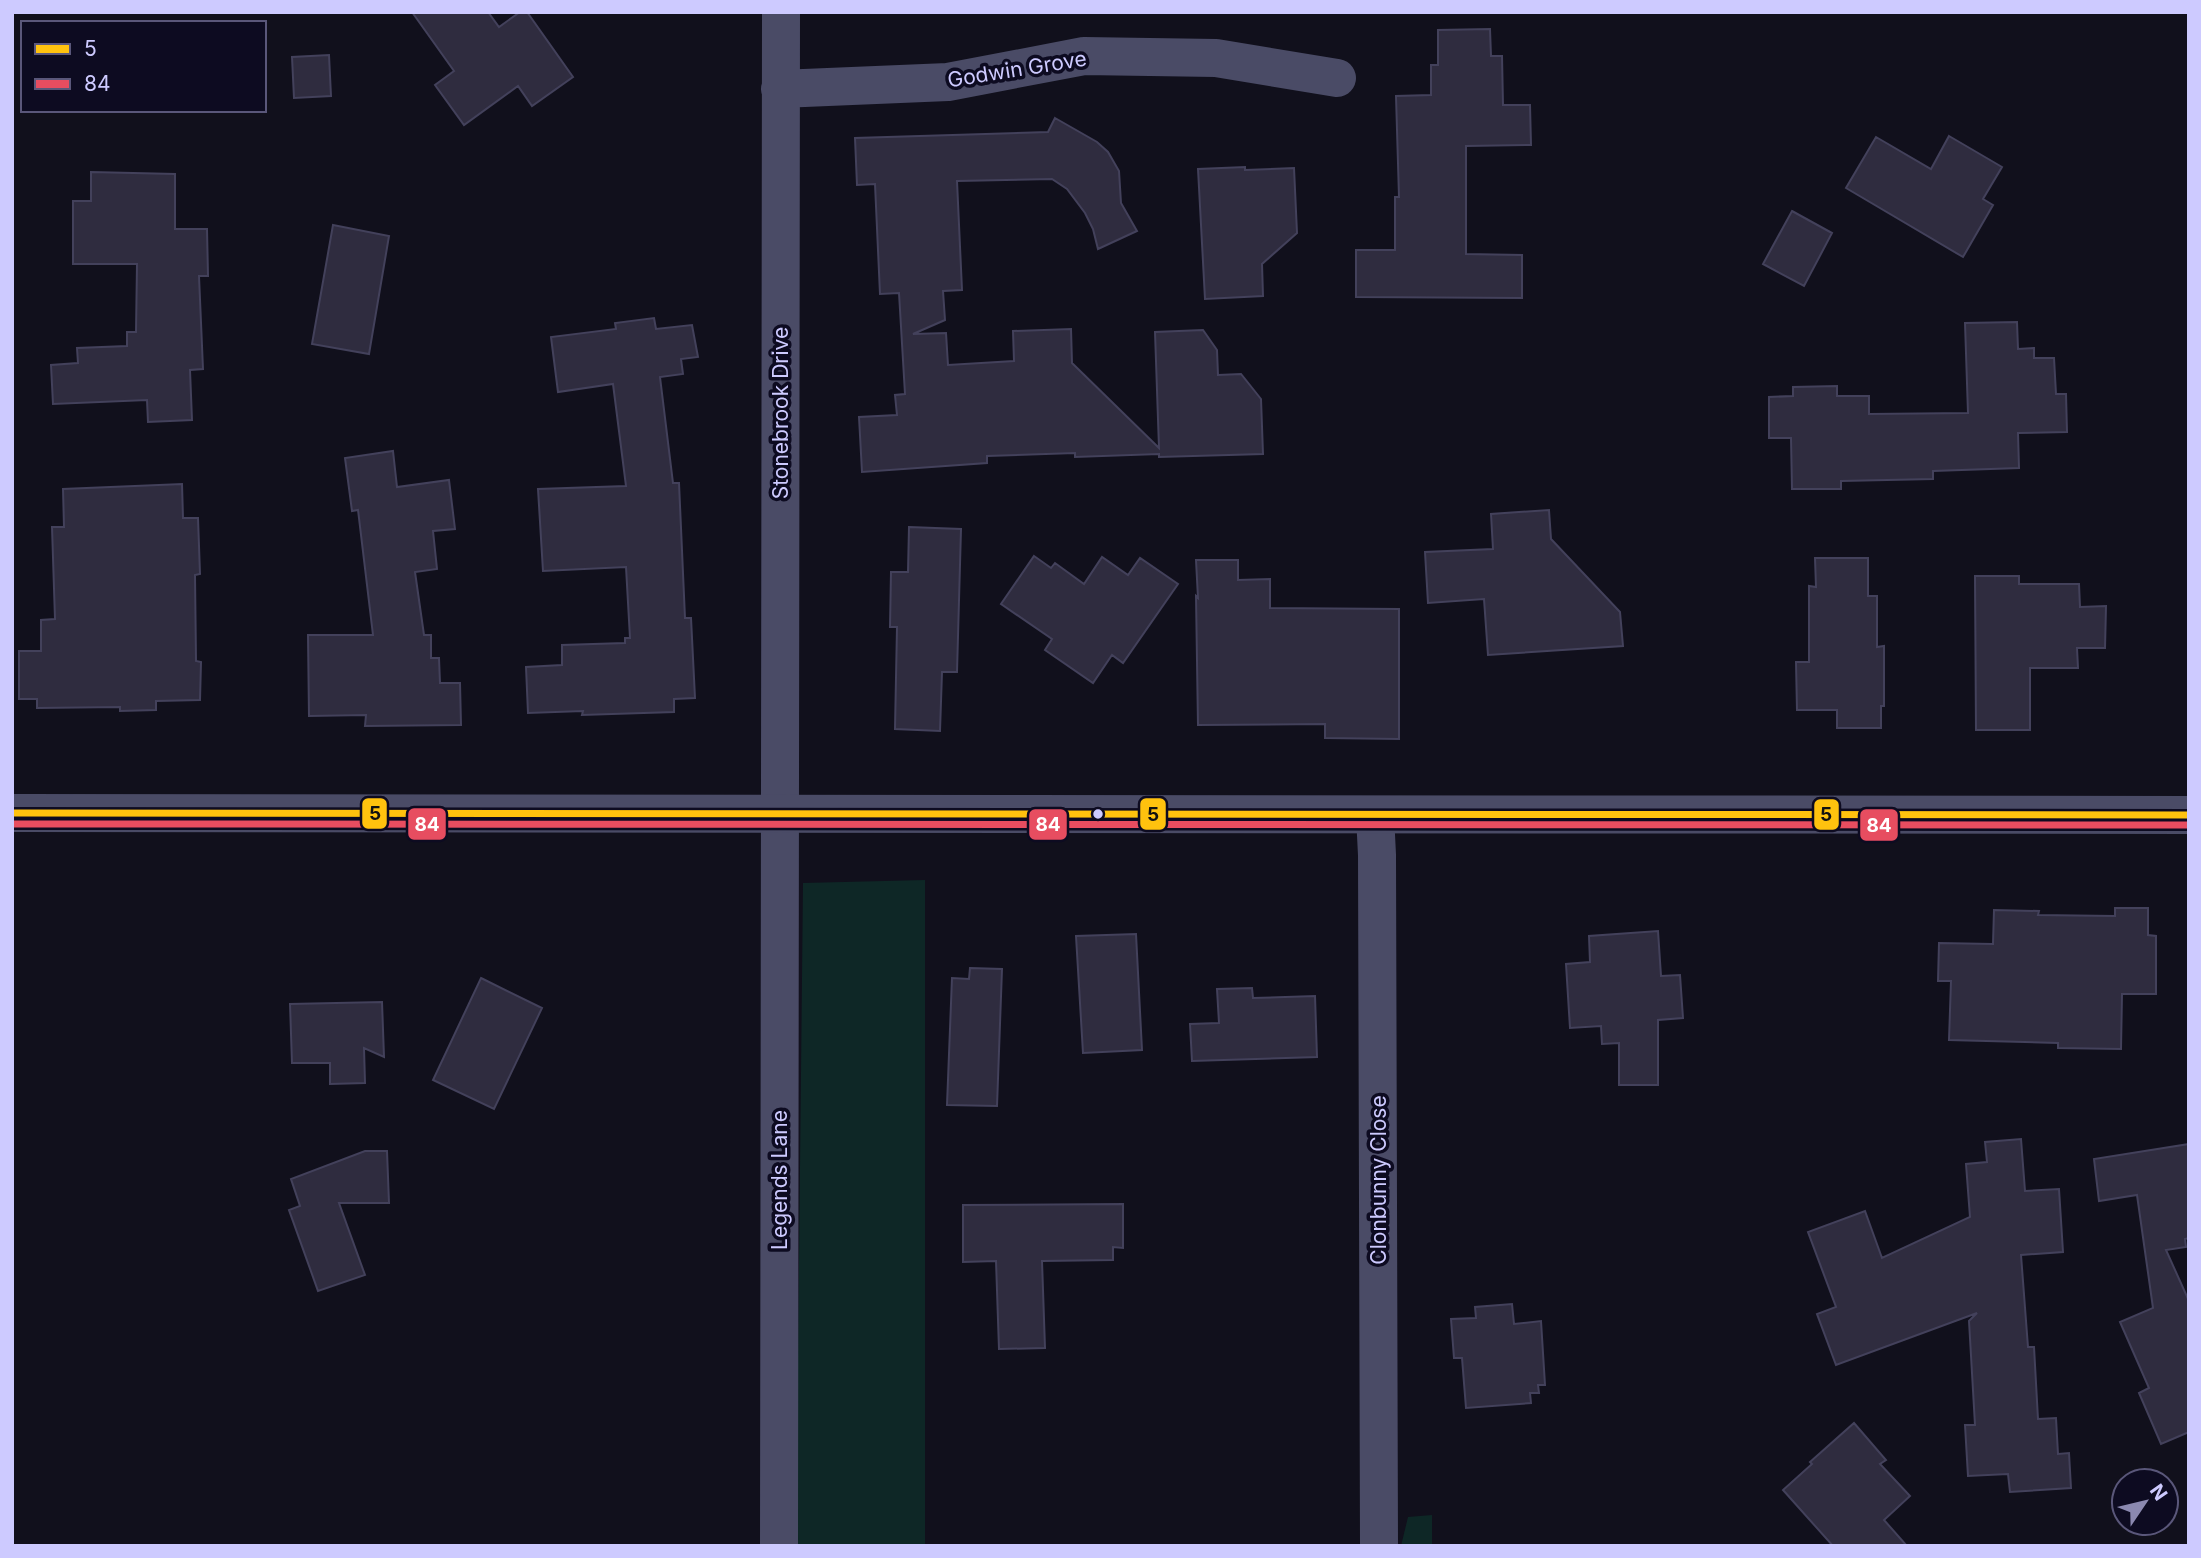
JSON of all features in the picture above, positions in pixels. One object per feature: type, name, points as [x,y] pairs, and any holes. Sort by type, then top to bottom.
[{"type":"street","name":"Stonebrook Drive","points":[[781,12],[781,814]]},
{"type":"street","name":"Godwin Grove","points":[[780,89],[948,82],[1084,56],[1216,58],[1337,78]]},
{"type":"street","points":[[12,813],[2189,815]]},
{"type":"street","name":"Legends Lane","points":[[779,1546],[781,814]]},
{"type":"street","name":"Clonbunny Close","points":[[1375,815],[1379,1546]]},
{"type":"green space","points":[[925,880],[925,1546],[796,1546],[803,883]]},
{"type":"green space","points":[[1432,1515],[1432,1546],[1401,1546],[1408,1517]]},
{"type":"building","points":[[412,12],[488,12],[499,27],[520,12],[527,12],[573,77],[532,106],[518,86],[464,125],[435,85],[454,71]]},
{"type":"building","points":[[1490,29],[1491,56],[1502,56],[1503,105],[1530,105],[1531,145],[1466,146],[1466,254],[1522,255],[1522,298],[1356,297],[1356,250],[1395,250],[1395,197],[1399,197],[1396,96],[1431,95],[1431,65],[1438,65],[1438,30]]},
{"type":"building","points":[[329,55],[331,96],[294,98],[292,57]]},
{"type":"building","points":[[1055,118],[1097,142],[1108,152],[1119,171],[1121,203],[1137,231],[1098,249],[1085,213],[1067,189],[1052,179],[957,181],[962,290],[943,291],[945,320],[913,334],[946,333],[948,365],[1014,361],[1013,331],[1071,329],[1072,363],[1159,448],[1155,332],[1203,330],[1217,350],[1218,375],[1241,374],[1261,399],[1263,454],[1075,457],[1075,453],[987,456],[987,463],[862,472],[859,417],[897,415],[895,395],[905,394],[899,293],[880,294],[875,184],[857,185],[855,138],[1048,132]]},
{"type":"building","points":[[1949,136],[2002,167],[1983,199],[1993,205],[1963,257],[1846,188],[1876,137],[1931,169]]},
{"type":"building","points":[[1245,167],[1245,170],[1294,168],[1297,233],[1262,264],[1263,296],[1205,299],[1198,169]]},
{"type":"building","points":[[91,172],[175,174],[175,229],[207,229],[208,276],[199,276],[203,369],[190,370],[192,420],[148,422],[147,400],[53,404],[51,365],[78,363],[77,348],[127,346],[127,332],[136,332],[137,264],[73,264],[73,201],[91,201]]},
{"type":"building","points":[[1792,211],[1832,233],[1804,286],[1763,264]]},
{"type":"building","points":[[333,225],[389,236],[369,354],[312,344]]},
{"type":"building","points":[[654,318],[656,329],[692,325],[698,357],[681,359],[683,374],[660,377],[673,483],[679,483],[685,618],[691,618],[695,698],[674,699],[674,712],[582,715],[583,711],[528,713],[526,667],[562,665],[562,645],[625,643],[625,638],[630,638],[626,567],[543,571],[538,489],[626,486],[613,384],[558,392],[551,337],[616,329],[615,323]]},
{"type":"building","points":[[2017,322],[2018,349],[2034,348],[2034,358],[2054,358],[2056,394],[2066,394],[2067,432],[2018,433],[2019,468],[1933,471],[1933,479],[1841,481],[1841,489],[1792,489],[1791,438],[1769,438],[1769,397],[1793,396],[1793,387],[1837,386],[1837,396],[1869,396],[1869,414],[1968,413],[1965,323]]},
{"type":"building","points":[[393,451],[397,487],[449,480],[455,529],[433,531],[437,569],[415,572],[424,635],[431,635],[431,658],[439,658],[440,683],[460,683],[461,725],[365,726],[366,715],[309,716],[308,635],[373,635],[358,510],[352,511],[345,458]]},
{"type":"building","points":[[182,484],[183,518],[198,518],[200,574],[195,575],[196,661],[201,662],[200,700],[156,701],[156,710],[120,711],[120,707],[37,708],[37,699],[19,699],[19,651],[41,651],[41,620],[55,619],[52,527],[64,527],[63,489]]},
{"type":"building","points":[[1549,510],[1551,539],[1620,612],[1623,646],[1488,655],[1484,599],[1428,603],[1425,552],[1493,549],[1491,514]]},
{"type":"building","points":[[909,527],[961,529],[957,672],[942,672],[940,731],[895,729],[897,627],[890,627],[891,572],[908,572]]},
{"type":"building","points":[[1034,556],[1051,568],[1055,563],[1084,584],[1102,557],[1128,575],[1140,558],[1178,584],[1123,663],[1112,655],[1093,683],[1045,650],[1052,639],[1001,604]]},
{"type":"building","points":[[1815,558],[1868,558],[1868,596],[1877,596],[1877,647],[1884,646],[1884,706],[1881,706],[1881,728],[1837,728],[1837,710],[1797,710],[1796,662],[1809,662],[1809,586],[1816,587]]},
{"type":"building","points":[[1196,560],[1238,560],[1238,580],[1270,579],[1270,608],[1399,609],[1399,739],[1325,738],[1325,724],[1198,725]]},
{"type":"building","points":[[1975,576],[2019,576],[2019,584],[2079,584],[2080,607],[2106,606],[2105,648],[2077,648],[2078,668],[2030,668],[2030,730],[1976,730]]},
{"type":"building","points":[[2115,908],[2148,908],[2148,935],[2156,936],[2156,994],[2122,994],[2121,1049],[2058,1048],[2058,1043],[1949,1040],[1951,981],[1938,981],[1939,943],[1993,944],[1994,910],[2039,911],[2038,915],[2115,916]]},
{"type":"building","points":[[1658,931],[1661,976],[1680,975],[1683,1018],[1658,1020],[1658,1085],[1619,1085],[1619,1043],[1602,1044],[1601,1026],[1570,1028],[1566,964],[1590,962],[1589,936]]},
{"type":"building","points":[[1136,934],[1142,1050],[1083,1053],[1076,936]]},
{"type":"building","points":[[970,968],[1002,969],[997,1106],[947,1105],[952,978],[969,979]]},
{"type":"building","points":[[481,978],[542,1008],[494,1109],[433,1080]]},
{"type":"building","points":[[1252,988],[1253,998],[1315,996],[1317,1057],[1192,1061],[1190,1024],[1219,1023],[1217,989]]},
{"type":"building","points":[[382,1002],[384,1057],[364,1048],[365,1083],[330,1084],[330,1063],[292,1063],[290,1004]]},
{"type":"building","points":[[2021,1139],[2025,1191],[2059,1189],[2063,1252],[2021,1255],[2028,1347],[2034,1347],[2038,1419],[2056,1418],[2058,1454],[2069,1453],[2071,1488],[2010,1492],[2008,1474],[1968,1476],[1965,1425],[1975,1425],[1969,1321],[1977,1313],[1836,1365],[1817,1314],[1836,1307],[1808,1232],[1865,1211],[1882,1258],[1970,1217],[1966,1164],[1987,1162],[1985,1142]]},
{"type":"building","points":[[2189,1144],[2189,1238],[2185,1239],[2186,1247],[2166,1250],[2189,1301],[2189,1432],[2161,1444],[2139,1393],[2149,1388],[2120,1322],[2153,1308],[2137,1195],[2099,1201],[2094,1159]]},
{"type":"building","points":[[365,1151],[387,1151],[389,1203],[339,1203],[365,1275],[318,1291],[289,1210],[300,1206],[291,1179]]},
{"type":"building","points":[[1123,1204],[1123,1248],[1113,1247],[1113,1260],[1042,1261],[1045,1348],[999,1349],[996,1261],[963,1262],[963,1205]]},
{"type":"building","points":[[1512,1304],[1514,1324],[1541,1321],[1545,1385],[1538,1385],[1539,1393],[1530,1393],[1531,1403],[1466,1408],[1462,1358],[1454,1358],[1451,1319],[1476,1318],[1475,1307]]},
{"type":"building","points":[[1854,1423],[1886,1460],[1880,1464],[1910,1496],[1884,1520],[1907,1546],[1833,1546],[1783,1490]]},
{"type":"transit line","name":"5","points":[[12,813],[2189,815]]},
{"type":"transit line","name":"84","points":[[12,824],[2189,825]]}]
